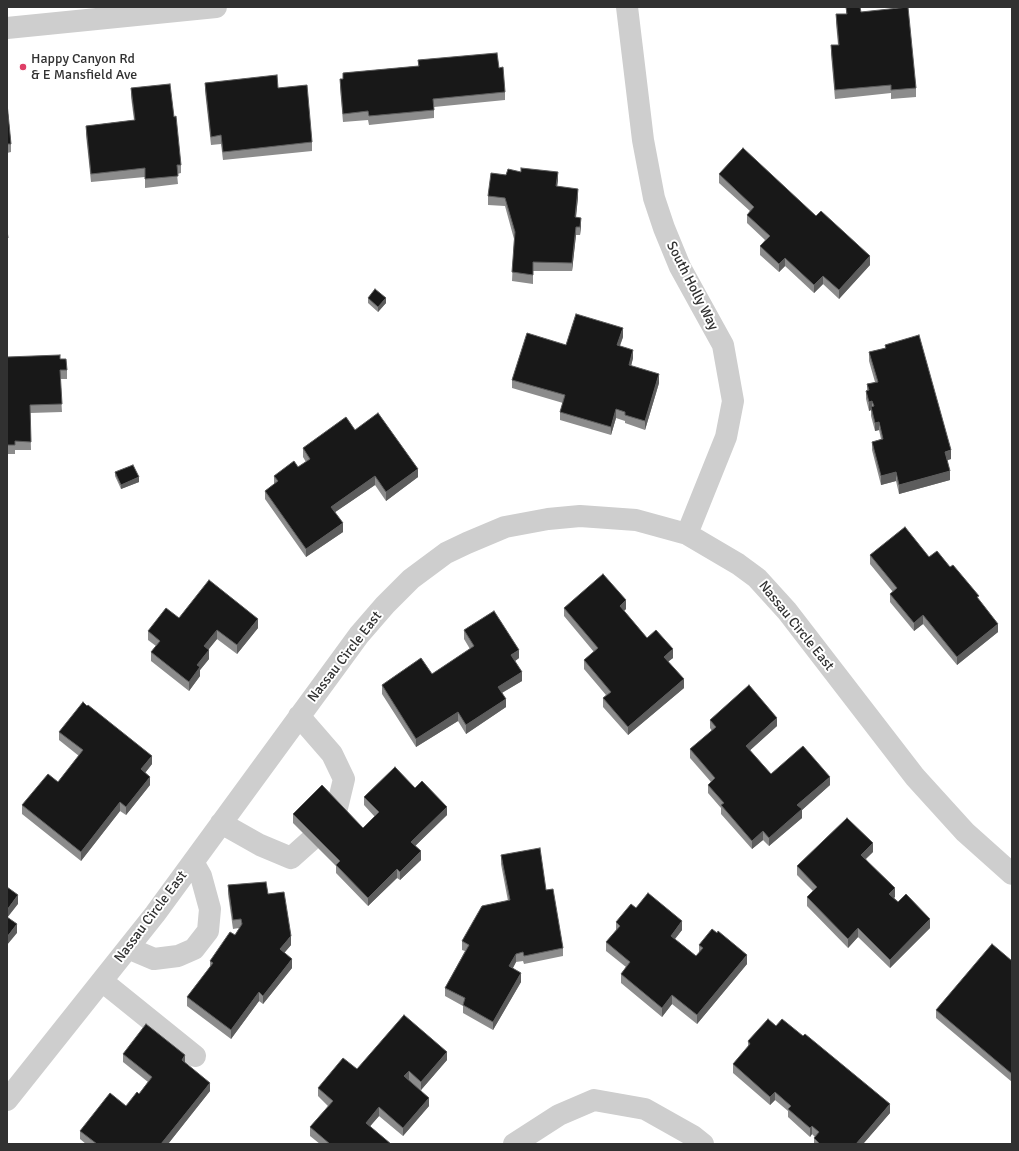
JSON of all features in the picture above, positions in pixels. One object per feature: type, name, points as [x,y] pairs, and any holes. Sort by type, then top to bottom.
[{"type":"street","points":[[7,28],[216,7]]},
{"type":"street","name":"South Holly Way","points":[[627,7],[643,140],[654,198],[664,228],[680,267],[723,345],[733,401],[726,437],[687,534]]},
{"type":"street","name":"Nassau Circle East","points":[[7,1100],[155,914],[359,635],[385,605],[411,579],[446,553],[467,542],[505,527],[548,519],[580,516],[636,520],[687,534],[738,564],[757,578],[787,611],[916,777],[966,832],[1012,874]]},
{"type":"street","points":[[299,716],[332,754],[344,779],[337,808]]},
{"type":"street","points":[[221,823],[260,845],[291,858],[310,841]]},
{"type":"street","points":[[128,948],[154,958],[178,956],[194,949],[208,931],[210,909],[201,876],[193,862]]},
{"type":"street","points":[[102,981],[195,1056]]},
{"type":"street","points":[[514,1144],[559,1115],[594,1100],[645,1109],[693,1136],[703,1144]]},
{"type":"building","points":[[846,7],[860,7],[861,12],[908,7],[916,88],[891,90],[891,85],[835,90],[831,45],[839,45],[836,14],[847,14]]},
{"type":"building","points":[[497,53],[499,68],[503,67],[505,92],[433,99],[434,110],[369,116],[368,111],[343,114],[340,79],[343,79],[343,73],[419,66],[418,60]]},
{"type":"building","points":[[277,75],[278,88],[307,85],[312,142],[223,152],[221,135],[211,137],[205,83]]},
{"type":"building","points":[[170,84],[174,117],[176,116],[181,165],[177,165],[178,176],[145,179],[145,168],[91,174],[86,126],[135,120],[131,88]]},
{"type":"building","points":[[7,103],[11,144],[7,144]]},
{"type":"building","points":[[743,148],[816,216],[821,211],[870,256],[839,290],[823,276],[814,285],[785,258],[779,264],[760,246],[770,236],[747,215],[754,207],[719,174]]},
{"type":"building","points":[[521,168],[558,172],[556,186],[578,189],[575,217],[581,218],[580,227],[576,227],[572,263],[533,262],[533,275],[512,272],[515,232],[505,198],[488,196],[491,173],[506,175],[508,169],[521,172]]},
{"type":"building","points":[[375,289],[386,298],[378,307],[368,298]]},
{"type":"building","points":[[576,314],[623,328],[617,345],[633,350],[629,365],[659,374],[645,421],[625,415],[625,412],[616,409],[611,427],[560,412],[565,395],[512,380],[527,333],[566,345]]},
{"type":"building","points":[[919,335],[951,450],[945,452],[950,471],[899,485],[896,472],[881,476],[872,442],[883,439],[879,422],[875,423],[871,407],[874,406],[872,401],[869,402],[866,391],[869,390],[867,384],[878,382],[869,352],[886,348],[885,345]]},
{"type":"building","points":[[60,355],[60,359],[66,359],[67,370],[60,370],[62,404],[30,405],[31,442],[15,441],[15,445],[7,445],[7,357]]},
{"type":"building","points":[[378,413],[418,469],[386,492],[375,476],[331,507],[343,523],[306,549],[265,491],[278,481],[274,476],[294,461],[298,467],[310,459],[303,448],[346,417],[355,430]]},
{"type":"building","points":[[133,465],[139,477],[121,485],[115,472]]},
{"type":"building","points":[[905,527],[929,557],[937,551],[950,567],[953,565],[979,596],[977,597],[998,624],[957,657],[923,615],[914,623],[890,594],[897,588],[870,555]]},
{"type":"building","points":[[603,574],[626,600],[620,606],[647,638],[656,630],[673,649],[664,657],[684,679],[628,727],[603,698],[611,692],[584,660],[598,648],[564,608]]},
{"type":"building","points":[[209,580],[258,619],[237,645],[217,630],[204,646],[209,650],[197,665],[200,667],[189,682],[151,652],[160,641],[148,631],[166,608],[179,618]]},
{"type":"building","points":[[494,611],[519,650],[511,655],[522,672],[498,687],[506,699],[466,725],[458,712],[416,739],[382,685],[421,658],[432,674],[474,646],[464,630]]},
{"type":"building","points":[[749,685],[777,718],[746,746],[771,774],[803,746],[830,777],[797,805],[802,809],[769,838],[763,831],[752,841],[721,805],[724,803],[708,785],[715,778],[690,749],[716,727],[710,720]]},
{"type":"building","points":[[83,702],[152,756],[141,769],[150,777],[126,807],[120,802],[81,852],[22,805],[48,774],[58,782],[83,750],[59,732]]},
{"type":"building","points":[[395,767],[415,788],[422,781],[447,807],[411,842],[421,851],[400,872],[397,869],[368,898],[336,865],[340,861],[293,814],[322,785],[363,828],[379,812],[364,797]]},
{"type":"building","points":[[847,818],[873,843],[861,855],[895,888],[889,894],[898,902],[906,894],[930,919],[890,960],[858,928],[848,939],[807,897],[817,887],[797,866]]},
{"type":"building","points":[[540,848],[546,890],[553,889],[563,948],[524,956],[523,952],[516,954],[509,966],[521,973],[493,1022],[463,1005],[465,998],[445,988],[469,945],[462,941],[482,906],[510,900],[501,855]]},
{"type":"building","points":[[266,882],[268,894],[284,892],[291,936],[280,949],[292,959],[263,996],[259,992],[231,1030],[187,997],[213,963],[210,961],[230,932],[235,935],[242,924],[241,919],[233,920],[228,885]]},
{"type":"building","points":[[7,887],[18,895],[7,910]]},
{"type":"building","points":[[648,893],[682,921],[671,936],[696,956],[703,948],[699,945],[712,929],[717,933],[718,931],[747,955],[697,1015],[672,995],[662,1008],[621,974],[630,962],[606,942],[620,926],[616,922],[631,904],[636,908]]},
{"type":"building","points":[[7,917],[17,924],[7,937]]},
{"type":"building","points":[[992,944],[1012,961],[1012,1074],[936,1010]]},
{"type":"building","points":[[404,1015],[447,1052],[421,1082],[409,1071],[404,1076],[429,1098],[403,1128],[379,1107],[366,1123],[391,1144],[330,1144],[310,1127],[333,1101],[318,1088],[343,1058],[357,1069]]},
{"type":"building","points":[[768,1019],[776,1026],[782,1019],[803,1036],[805,1034],[890,1104],[856,1144],[820,1144],[814,1138],[819,1132],[812,1126],[810,1128],[788,1109],[791,1106],[775,1092],[770,1097],[733,1064],[750,1044],[748,1041]]},
{"type":"building","points":[[146,1024],[185,1055],[182,1060],[210,1083],[161,1144],[97,1144],[80,1131],[110,1093],[126,1106],[137,1092],[139,1094],[152,1077],[123,1054]]},
{"type":"place","name":"Happy Canyon Rd & E Mansfield Ave","points":[[23,67]]}]
